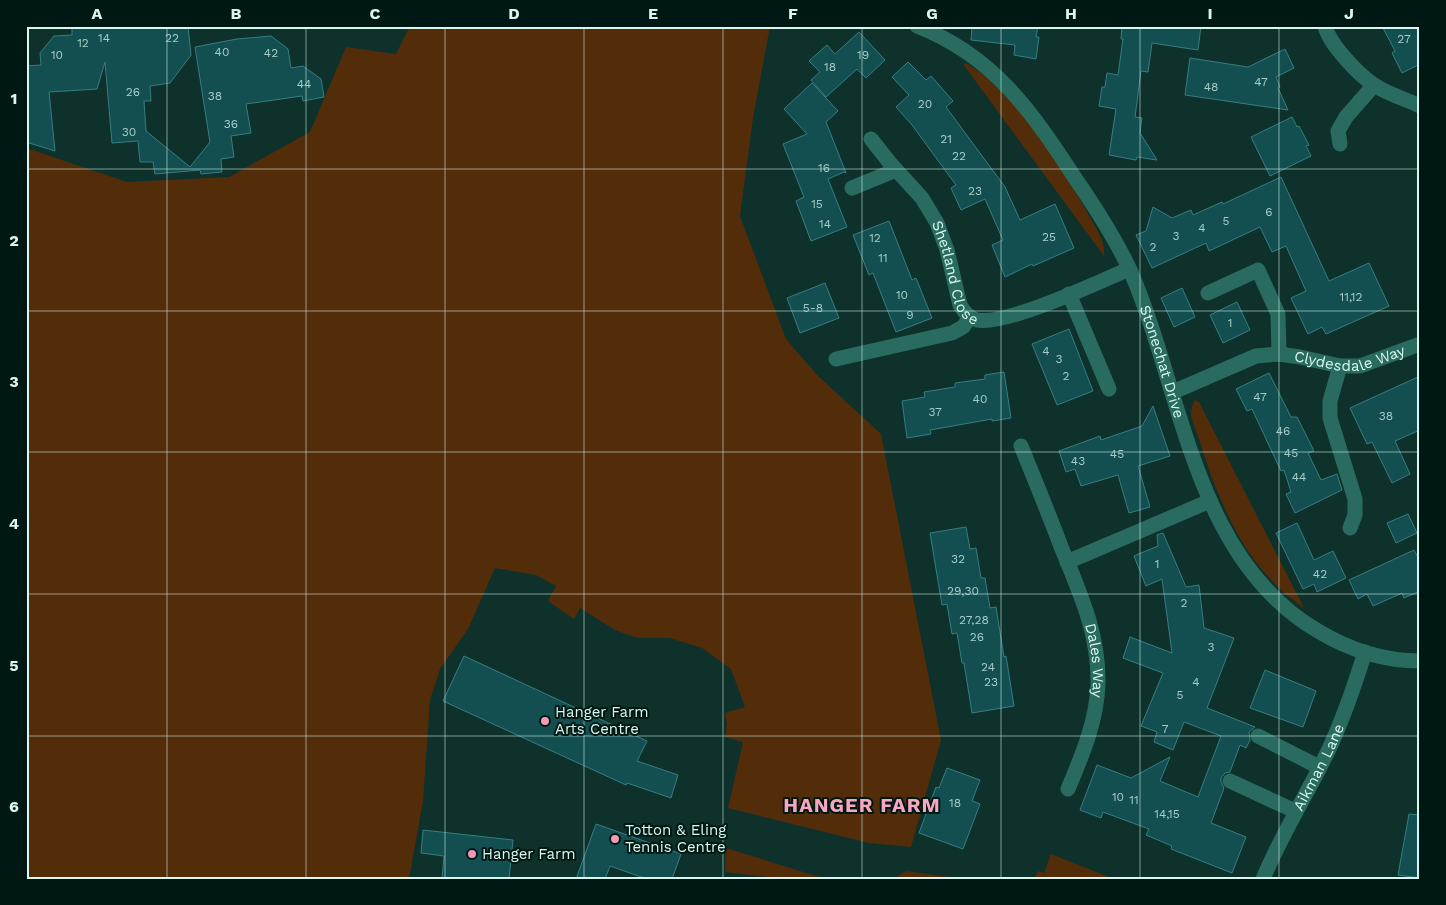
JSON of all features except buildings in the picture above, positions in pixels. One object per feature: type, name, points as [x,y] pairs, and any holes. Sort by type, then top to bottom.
[{"type":"street","points":[[1325,26],[1327,35],[1348,62],[1374,85],[1420,106]]},
{"type":"street","name":"Stonechat Drive","points":[[925,28],[972,55],[994,72],[1045,131],[1090,199],[1129,269],[1149,318],[1198,471],[1210,500],[1248,569],[1282,607],[1302,622],[1326,636],[1349,647],[1366,652],[1390,658],[1420,661]]},
{"type":"street","points":[[1340,144],[1338,131],[1346,117],[1374,85]]},
{"type":"street","name":"Shetland Close","points":[[871,139],[922,198],[937,223],[947,250],[960,305],[970,317],[977,320],[991,320],[1031,309],[1129,269]]},
{"type":"street","points":[[852,188],[896,170]]},
{"type":"street","name":"Clydesdale Way","points":[[1208,293],[1258,270],[1278,314],[1279,354]]},
{"type":"street","points":[[1069,294],[1109,389]]},
{"type":"street","points":[[836,359],[952,333],[963,327],[970,317]]},
{"type":"street","name":"Clydesdale Way","points":[[1173,392],[1256,356],[1279,354],[1340,366],[1360,366],[1420,344]]},
{"type":"street","points":[[1340,366],[1330,401],[1330,418],[1355,499],[1355,516],[1350,528]]},
{"type":"street","name":"Dales Way","points":[[1021,446],[1091,624],[1098,684],[1090,727],[1068,789]]},
{"type":"street","points":[[1067,562],[1210,500]]},
{"type":"street","name":"Aikman Lane","points":[[1263,879],[1295,811],[1329,748],[1366,652]]},
{"type":"street","points":[[1258,736],[1319,767]]},
{"type":"street","points":[[1230,781],[1295,811]]},
{"type":"shaded area","points":[[410,26],[770,26],[753,118],[740,216],[786,339],[817,375],[881,434],[941,740],[911,847],[869,843],[728,808],[743,742],[725,737],[727,724],[725,713],[745,707],[731,669],[702,648],[670,638],[637,638],[615,630],[580,608],[574,619],[548,601],[556,586],[536,575],[495,568],[468,629],[440,669],[430,700],[423,801],[409,879],[26,879],[26,148],[127,182],[229,177],[310,132],[346,47],[396,54]]},
{"type":"shaded area","points":[[966,63],[1002,92],[1034,129],[1062,170],[1095,226],[1103,244],[1104,256],[963,64]]},
{"type":"shaded area","points":[[1195,400],[1199,402],[1304,608],[1285,594],[1264,572],[1249,552],[1231,522],[1216,489],[1193,423],[1191,412]]},
{"type":"shaded area","points":[[726,848],[826,879],[786,879],[725,872]]},
{"type":"shaded area","points":[[1051,854],[1114,879],[1034,879],[1038,871],[1044,873]]},
{"type":"shaded area","points":[[906,871],[963,879],[897,879],[899,875]]},
{"type":"place","name":"Hanger Farm Arts Centre","points":[[545,721]]},
{"type":"place","name":"Totton & Eling Tennis Centre","points":[[615,839]]},
{"type":"place","name":"Hanger Farm","points":[[472,854]]},
{"type":"district","name":"HANGER FARM","points":[[862,805]]}]
